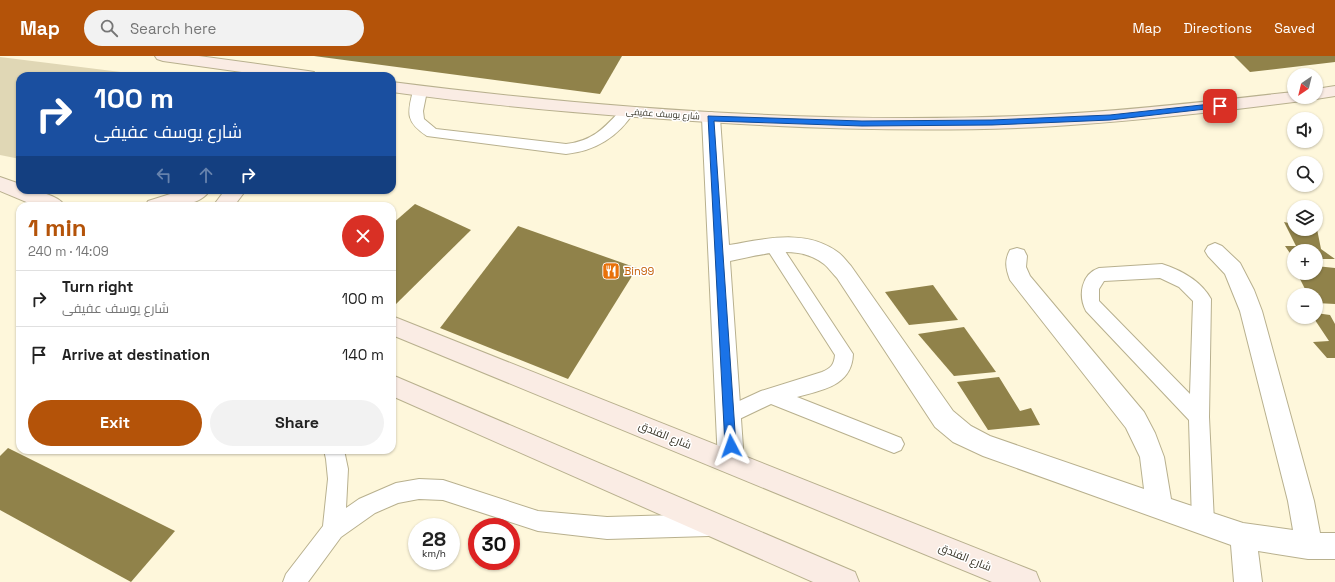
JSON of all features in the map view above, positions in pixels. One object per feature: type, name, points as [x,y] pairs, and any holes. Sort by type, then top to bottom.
[{"type":"street","points":[[163,56],[273,72]]},
{"type":"street","name":"شارع يوسف عفيفى","points":[[396,88],[627,112],[710,118],[862,124],[992,122],[1110,117],[1287,98]]},
{"type":"street","points":[[1323,93],[1335,91]]},
{"type":"street","points":[[710,118],[732,462]]},
{"type":"street","points":[[0,184],[16,191]]},
{"type":"street","points":[[25,194],[44,202]]},
{"type":"street","points":[[169,202],[192,194]]},
{"type":"street","points":[[226,202],[233,194]]},
{"type":"street","points":[[719,255],[773,246],[796,244],[816,250],[831,258],[844,272],[944,419],[962,434],[983,445],[1243,536],[1308,546],[1335,546]]},
{"type":"street","points":[[1215,251],[1233,269],[1251,311],[1301,501],[1308,546]]},
{"type":"street","points":[[1017,256],[1016,268],[1021,280],[1135,420],[1146,441],[1152,457],[1159,507]]},
{"type":"street","name":"شارع الفندق","points":[[396,327],[1026,582]]},
{"type":"street","points":[[396,387],[845,582]]},
{"type":"street","points":[[1243,536],[1248,582]]},
{"type":"lane","points":[[420,91],[415,114],[423,128],[432,133],[566,149],[580,148],[593,144],[603,137],[627,112]]},
{"type":"lane","points":[[729,415],[772,396],[794,390],[835,375],[841,369],[844,362],[844,354],[773,246]]},
{"type":"lane","points":[[1199,417],[1092,306],[1089,296],[1089,288],[1099,275],[1162,271],[1185,282],[1202,299],[1199,417],[1203,522]]},
{"type":"lane","points":[[772,396],[894,444]]},
{"type":"lane","points":[[333,530],[338,486],[338,460],[336,454]]},
{"type":"lane","points":[[294,582],[333,530],[367,506],[396,494],[419,489],[444,490],[538,521],[607,528],[713,525]]},
{"type":"shaded area","points":[[0,57],[121,72],[16,72],[16,158],[0,155]]},
{"type":"building","points":[[314,56],[622,56],[600,94]]},
{"type":"building","points":[[1234,56],[1335,56],[1335,62],[1250,72]]},
{"type":"building","points":[[415,204],[471,230],[396,304],[396,221]]},
{"type":"building","points":[[518,226],[637,268],[568,379],[440,328]]},
{"type":"building","points":[[1291,236],[1318,236],[1320,244],[1295,244]]},
{"type":"building","points":[[1323,250],[1335,259],[1323,259]]},
{"type":"building","points":[[1323,267],[1335,268],[1335,304],[1323,303],[1323,288],[1304,288],[1300,280],[1323,280]]},
{"type":"building","points":[[933,285],[958,320],[909,325],[885,292]]},
{"type":"building","points":[[1323,314],[1330,315],[1335,324],[1335,358],[1327,358],[1313,342],[1329,341],[1318,324],[1323,324]]},
{"type":"building","points":[[964,327],[996,372],[954,376],[918,334]]},
{"type":"building","points":[[999,377],[1020,411],[1031,408],[1040,425],[988,430],[957,382]]},
{"type":"building","points":[[8,448],[16,452],[16,454],[20,454],[175,531],[131,582],[0,510],[0,456]]},
{"type":"place","name":"Bin99","points":[[611,271]]},
{"type":"route","points":[[731,446],[710,118],[862,124],[992,122],[1110,117],[1220,106]]}]
